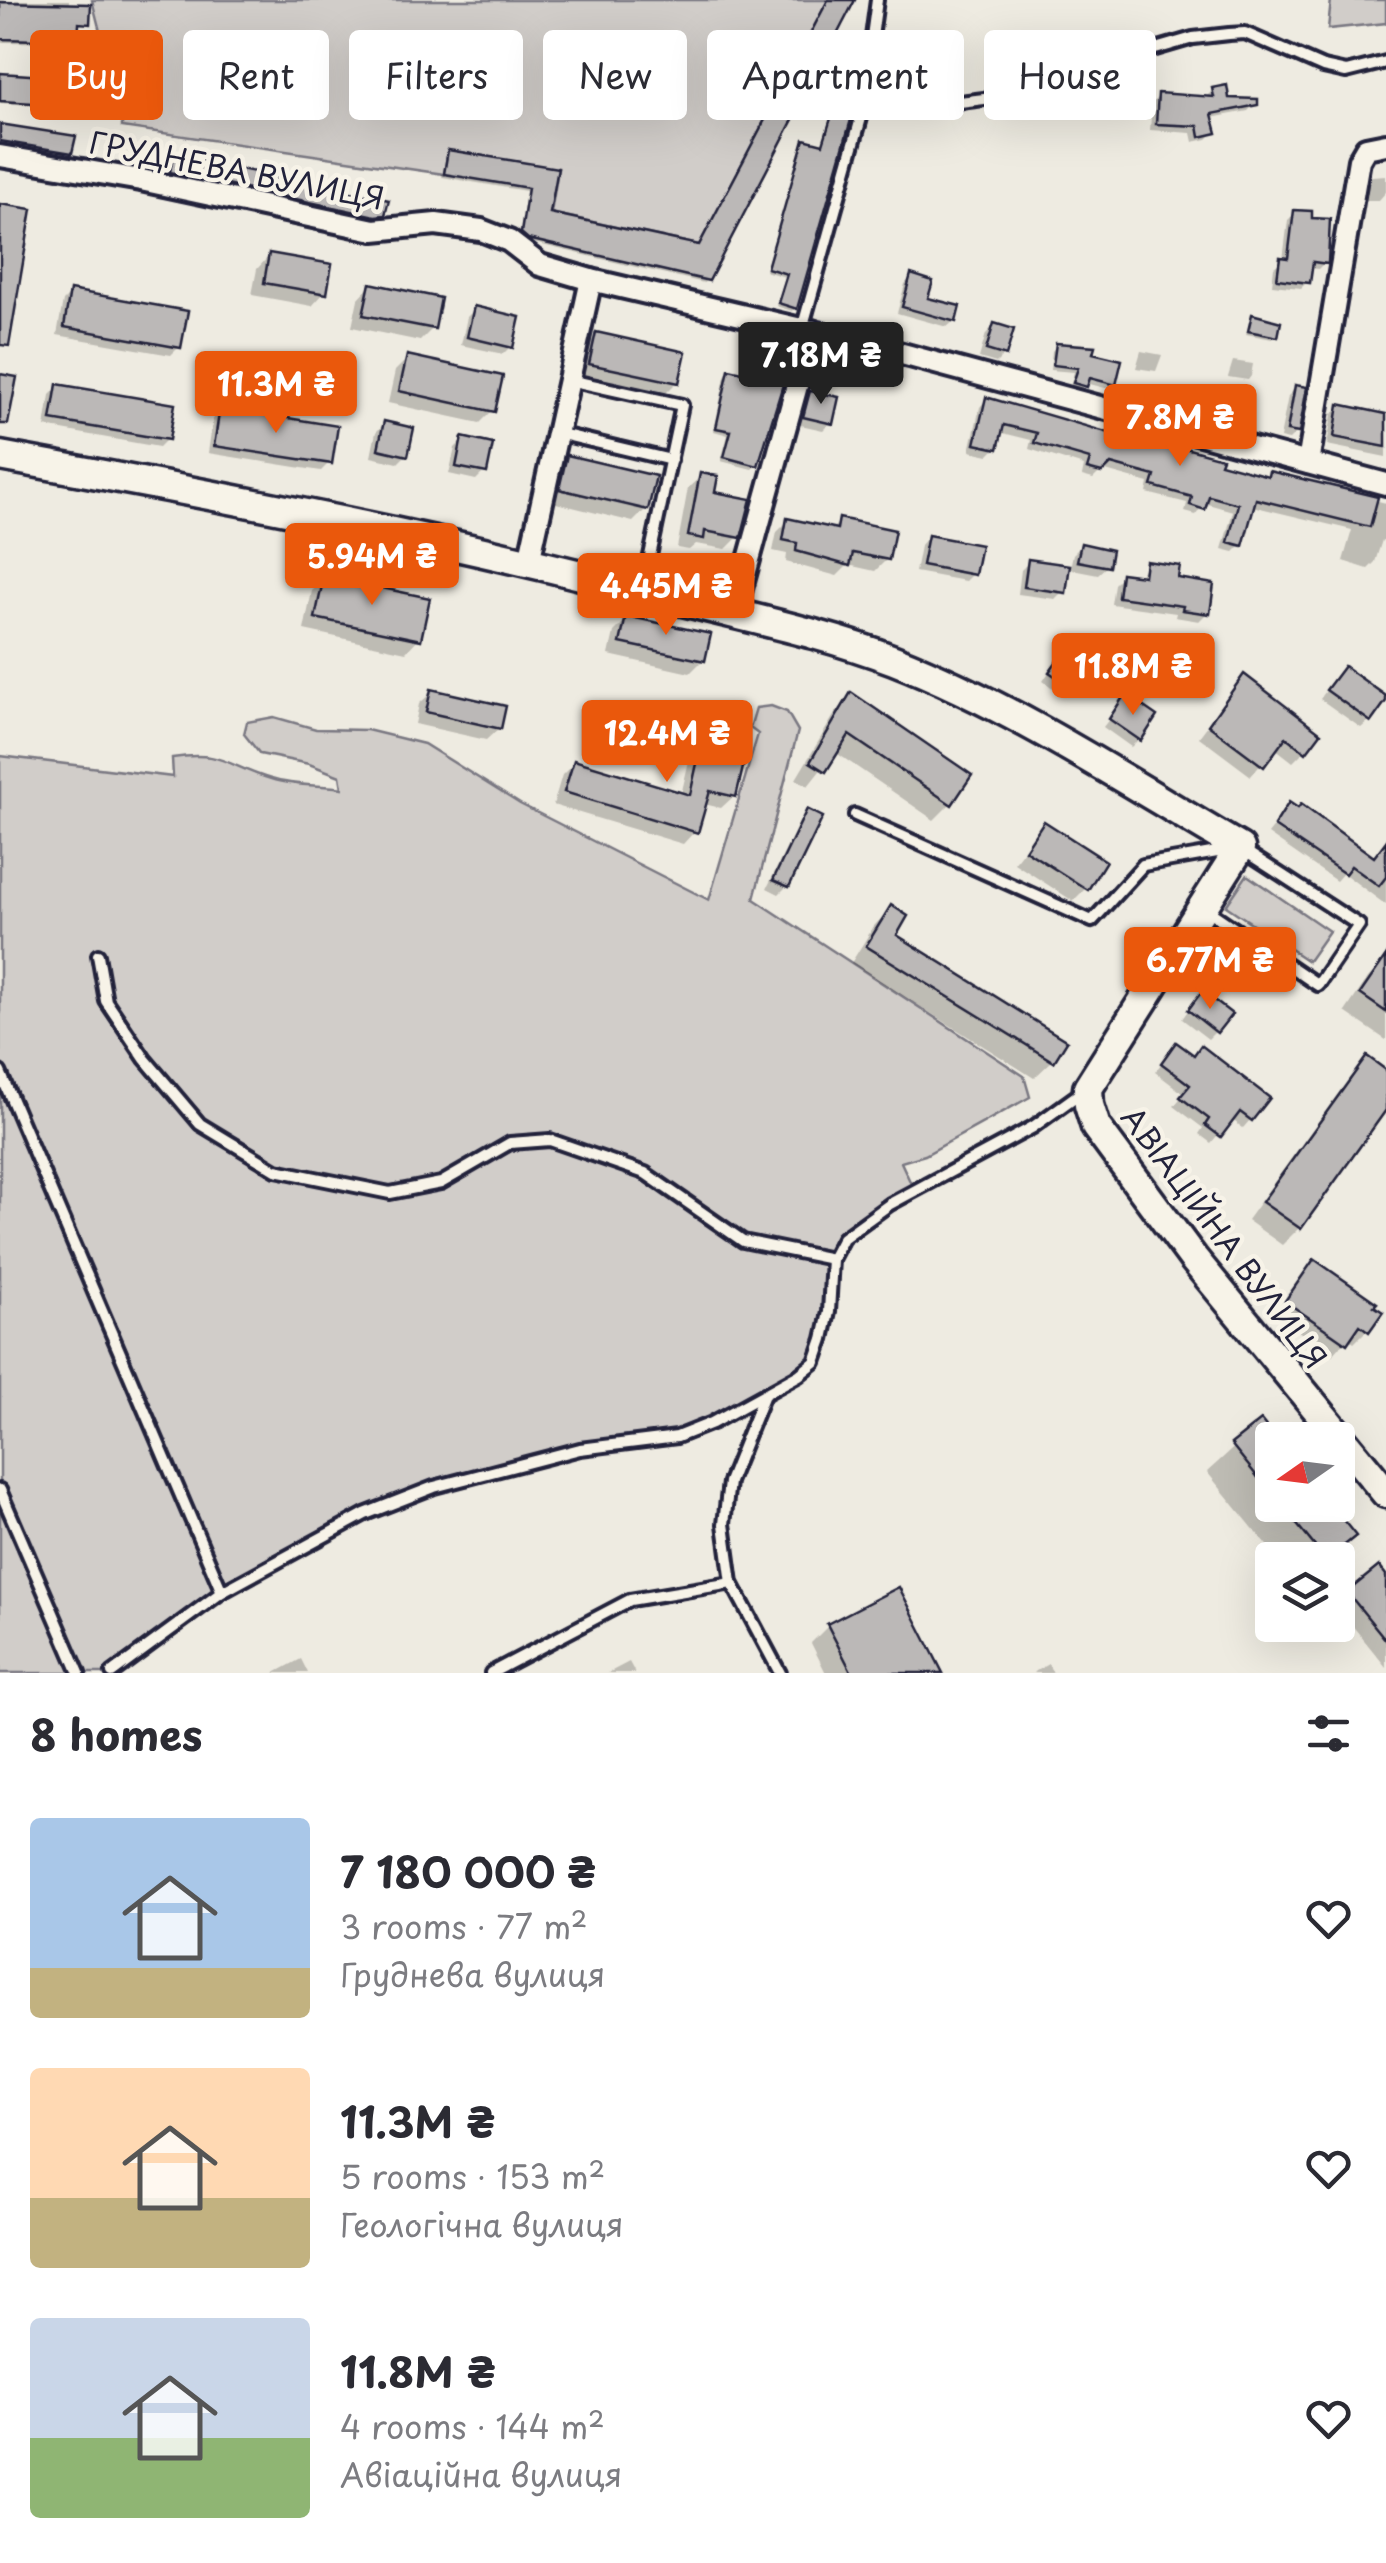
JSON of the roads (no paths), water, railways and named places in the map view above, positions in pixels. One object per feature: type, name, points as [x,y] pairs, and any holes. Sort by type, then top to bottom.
[{"type":"street","points":[[1308,463],[1359,160],[1362,151],[1378,145]]},
{"type":"street","name":"ГРУДНЕВА ВУЛИЦЯ","points":[[0,156],[141,180],[374,230],[436,224],[481,230],[508,241],[540,265],[592,280],[807,330],[1386,484]]},
{"type":"street","points":[[529,561],[592,280]]},
{"type":"street","points":[[734,614],[807,330]]},
{"type":"street","points":[[0,456],[529,561],[893,660],[1006,710],[1240,848]]},
{"type":"street","name":"АВІАЦІЙНА ВУЛИЦЯ","points":[[1240,848],[1088,1088],[1089,1105],[1096,1126],[1193,1258],[1386,1493]]},
{"type":"lane","points":[[874,30],[878,0]]},
{"type":"lane","points":[[964,102],[1000,97],[1074,74],[1124,53],[1229,34],[1245,34],[1324,67],[1346,72],[1386,62]]},
{"type":"lane","points":[[807,330],[860,120]]},
{"type":"lane","points":[[569,380],[682,405],[643,590]]},
{"type":"lane","points":[[558,433],[671,460]]},
{"type":"lane","points":[[855,815],[1092,921],[1142,865],[1240,848],[1359,925],[1318,985],[1203,908]]},
{"type":"lane","points":[[98,955],[106,1002],[144,1059],[200,1124],[276,1170],[390,1194],[441,1183],[510,1143],[550,1140],[644,1173],[743,1241],[832,1260]]},
{"type":"lane","points":[[0,1072],[222,1592]]},
{"type":"lane","points":[[112,1673],[222,1592],[365,1514],[434,1488],[580,1448],[678,1436],[800,1376],[815,1362],[829,1312],[832,1260],[844,1238],[890,1204],[1033,1127],[1088,1088]]},
{"type":"lane","points":[[763,1396],[730,1482],[724,1524],[732,1583],[780,1673]]},
{"type":"lane","points":[[0,1490],[79,1673]]},
{"type":"lane","points":[[492,1673],[630,1600],[732,1583]]}]
